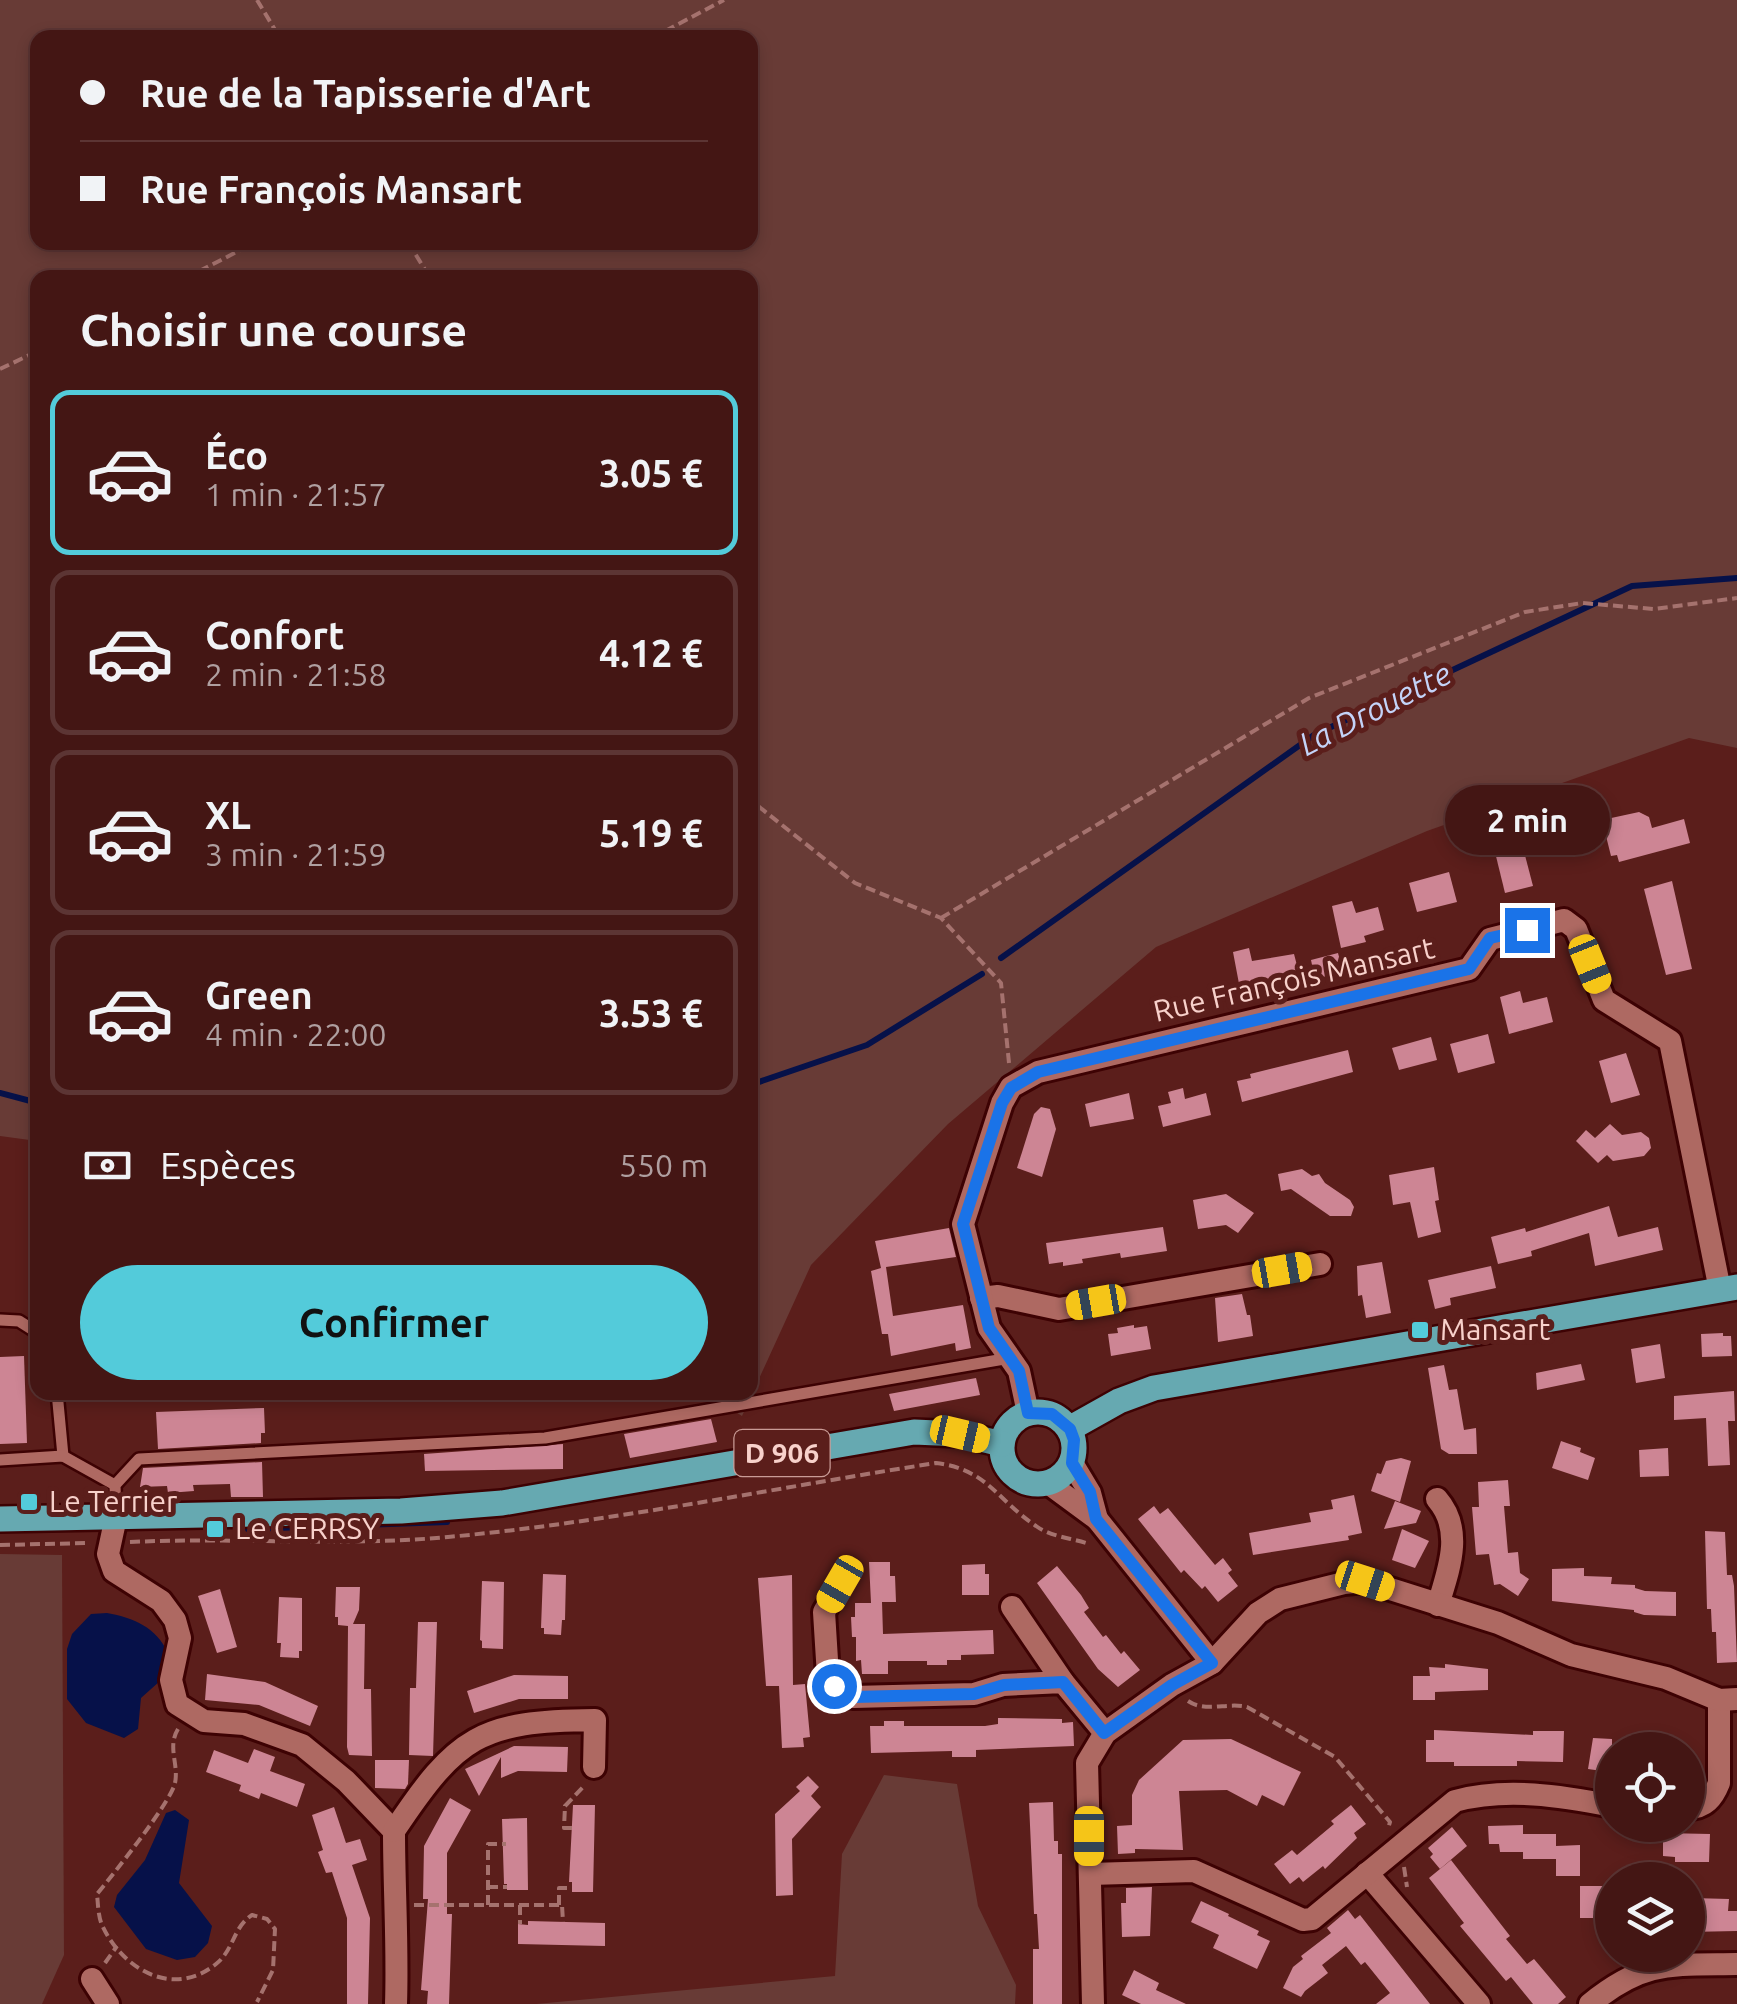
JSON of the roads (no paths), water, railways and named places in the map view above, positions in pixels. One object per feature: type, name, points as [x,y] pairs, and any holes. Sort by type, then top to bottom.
[{"type":"main road","points":[[1070,1429],[1119,1400],[1154,1388],[1728,1288]]},
{"type":"main road","points":[[1028,1413],[1052,1414],[1070,1429],[1074,1440],[1072,1463],[1062,1476],[1036,1484],[1015,1476],[1003,1456],[1002,1444],[1010,1424],[1028,1413]]},
{"type":"main road","name":"D 906","points":[[0,1519],[401,1511],[502,1503],[914,1432],[960,1434],[1002,1444]]},
{"type":"street","name":"Rue François Mansart","points":[[981,1298],[963,1224],[1002,1103],[1011,1088],[1038,1072],[1469,969],[1490,938],[1564,920],[1576,929],[1604,1000],[1670,1041],[1728,1288]]},
{"type":"street","points":[[1028,1413],[1019,1371],[989,1328],[981,1298],[998,1296],[1059,1309],[1320,1264]]},
{"type":"street","points":[[1072,1463],[1090,1492],[1096,1519]]},
{"type":"street","points":[[1048,1483],[1096,1519],[1212,1663]]},
{"type":"street","points":[[1437,1499],[1450,1514],[1452,1558],[1438,1605]]},
{"type":"street","points":[[116,1517],[108,1554],[114,1571],[161,1601],[175,1620],[180,1638],[171,1680],[177,1704],[204,1721],[244,1724],[302,1744],[346,1781],[394,1831]]},
{"type":"street","points":[[1093,2004],[1088,1764],[1104,1733],[1172,1685],[1212,1663],[1258,1613],[1280,1599],[1365,1581],[1498,1623],[1560,1652],[1666,1678],[1728,1699],[1719,1783],[1714,1796],[1705,1803]]},
{"type":"street","points":[[840,1584],[824,1612],[828,1676],[834,1686],[854,1697],[974,1694],[1004,1685],[1063,1682]]},
{"type":"street","points":[[1012,1607],[1063,1682],[1104,1733]]},
{"type":"street","points":[[396,2004],[394,1831],[424,1786],[450,1758],[482,1734],[515,1724],[594,1720],[594,1768]]},
{"type":"street","points":[[1090,1874],[1194,1872],[1304,1920],[1312,1919],[1455,1800],[1473,1796],[1556,1795],[1595,1803]]},
{"type":"street","points":[[1367,1873],[1479,2004]]},
{"type":"street","points":[[1590,2004],[1620,1980],[1643,1970],[1667,1965],[1737,1964]]},
{"type":"street","points":[[92,1979],[108,2004]]},
{"type":"lane","points":[[0,1320],[19,1321],[30,1329]]},
{"type":"lane","points":[[116,1517],[115,1485],[139,1459],[544,1438],[1010,1358]]},
{"type":"lane","points":[[57,1400],[63,1456]]},
{"type":"lane","points":[[0,1460],[63,1456],[115,1485]]},
{"type":"waterway","name":"La Drouette","points":[[1001,958],[1314,735],[1632,586],[1737,578]]},
{"type":"waterway","name":"La Drouette","points":[[758,1082],[867,1045],[982,974]]},
{"type":"waterway","name":"La Drouette","points":[[0,1093],[30,1101]]},
{"type":"waterway","points":[[248,1529],[447,1522]]},
{"type":"place","name":"Mansart","points":[[1420,1330]]},
{"type":"place","name":"Le Terrier","points":[[29,1502]]},
{"type":"place","name":"Le CERRSY","points":[[215,1529]]}]
